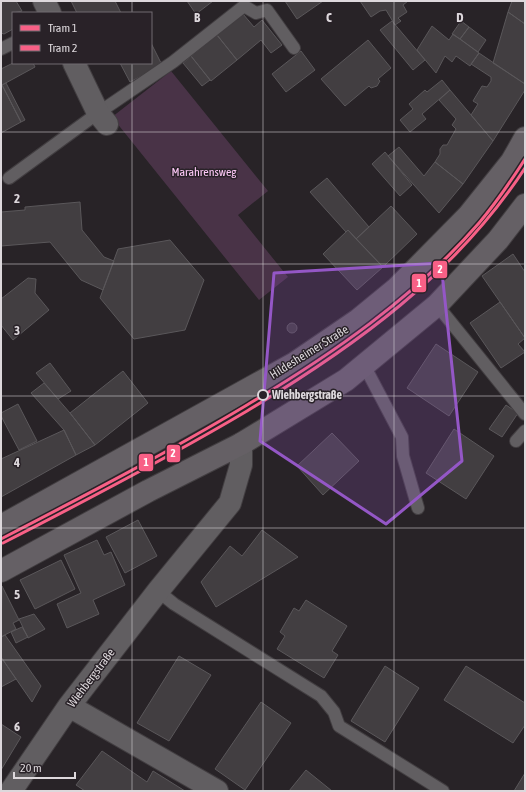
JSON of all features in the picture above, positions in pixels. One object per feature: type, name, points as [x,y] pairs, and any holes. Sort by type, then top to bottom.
[{"type":"main road","name":"Hildesheimer Straße","points":[[1,526],[296,363],[358,320],[397,288],[468,216],[512,161],[525,138]]},
{"type":"main road","points":[[1,571],[148,491],[241,444],[346,380],[437,305],[498,240],[525,205]]},
{"type":"street","points":[[44,1],[50,12]]},
{"type":"street","points":[[75,64],[103,118]]},
{"type":"street","name":"Wiehbergstraße","points":[[11,791],[69,706],[158,591],[230,503],[241,465],[241,444]]},
{"type":"street","points":[[69,706],[217,791]]},
{"type":"lane","points":[[9,178],[103,118],[244,6],[256,13],[267,10],[294,48]]},
{"type":"lane","points":[[1,49],[12,43]]},
{"type":"lane","points":[[437,305],[525,414]]},
{"type":"lane","points":[[364,365],[402,437],[403,456],[418,508]]},
{"type":"lane","points":[[516,442],[525,431]]},
{"type":"lane","points":[[158,591],[174,604],[321,696],[334,712],[339,726],[443,791]]},
{"type":"highlighted area","points":[[441,263],[462,461],[386,524],[260,441],[274,273]]},
{"type":"green space","name":"Marahrensweg","points":[[171,71],[268,191],[238,215],[288,277],[259,300],[112,117]]},
{"type":"building","points":[[1,1],[16,1],[22,11],[12,12],[12,30],[4,34],[1,33]]},
{"type":"building","points":[[71,1],[115,1],[120,12],[76,12]]},
{"type":"building","points":[[187,1],[213,1],[196,14]]},
{"type":"building","points":[[285,1],[323,1],[297,19]]},
{"type":"building","points":[[360,1],[408,1],[403,5],[407,12],[398,18],[401,21],[395,25],[386,10],[380,11],[371,17]]},
{"type":"building","points":[[512,1],[525,1],[525,24],[508,12]]},
{"type":"building","points":[[508,12],[525,24],[525,84],[493,63]]},
{"type":"building","points":[[243,14],[254,27],[262,20],[282,45],[271,53],[261,40],[237,60],[217,35]]},
{"type":"building","points":[[392,21],[425,60],[413,70],[380,30]]},
{"type":"building","points":[[461,21],[469,27],[460,39],[452,34]]},
{"type":"building","points":[[432,26],[449,40],[453,34],[479,53],[470,66],[456,56],[452,62],[445,56],[436,73],[417,50]]},
{"type":"building","points":[[469,27],[486,40],[478,52],[460,39]]},
{"type":"building","points":[[217,35],[237,60],[211,81],[191,56]]},
{"type":"building","points":[[368,40],[391,68],[378,79],[380,81],[377,86],[371,88],[369,86],[345,106],[321,79]]},
{"type":"building","points":[[152,45],[162,65],[130,82],[121,64],[152,64]]},
{"type":"building","points":[[301,51],[315,70],[286,92],[272,74]]},
{"type":"building","points":[[479,53],[525,84],[525,90],[493,141],[471,115],[478,104],[473,101],[482,86],[487,87],[491,81],[491,77],[471,64]]},
{"type":"building","points":[[191,56],[210,80],[202,86],[183,63]]},
{"type":"building","points":[[12,64],[34,64],[35,67],[2,85],[21,122],[1,133],[1,69]]},
{"type":"building","points":[[442,80],[450,90],[422,114],[426,119],[410,132],[400,120],[413,109],[409,104],[425,90],[427,92]]},
{"type":"building","points":[[6,83],[25,120],[21,122],[2,85]]},
{"type":"building","points":[[450,90],[493,141],[463,184],[435,162],[440,154],[440,149],[443,145],[447,145],[456,129],[452,125],[456,119],[439,100]]},
{"type":"building","points":[[399,147],[424,176],[435,162],[463,184],[439,213],[388,156]]},
{"type":"building","points":[[385,152],[412,185],[400,196],[372,164]]},
{"type":"building","points":[[327,178],[369,227],[356,239],[348,230],[346,232],[310,192]]},
{"type":"building","points":[[80,202],[82,230],[104,257],[114,261],[103,290],[81,280],[50,242],[1,246],[1,212],[25,210],[25,207]]},
{"type":"building","points":[[391,206],[417,234],[383,267],[356,239]]},
{"type":"building","points":[[348,230],[383,267],[357,290],[323,254]]},
{"type":"building","points":[[170,240],[204,280],[185,330],[134,339],[100,298],[118,249]]},
{"type":"building","points":[[513,254],[525,272],[525,338],[482,276]]},
{"type":"building","points":[[28,278],[36,279],[35,293],[49,310],[13,340],[1,325],[1,299]]},
{"type":"building","points":[[500,302],[525,338],[518,344],[525,352],[501,368],[470,323]]},
{"type":"building","points":[[290,323],[294,323],[296,324],[296,332],[290,333],[287,330],[287,326]]},
{"type":"building","points":[[436,344],[478,372],[449,416],[407,388]]},
{"type":"building","points":[[50,363],[71,391],[58,399],[36,373]]},
{"type":"building","points":[[123,371],[148,403],[95,445],[70,413]]},
{"type":"building","points":[[44,383],[95,445],[76,455],[64,430],[31,393]]},
{"type":"building","points":[[18,404],[37,441],[19,450],[1,416],[1,413]]},
{"type":"building","points":[[506,405],[518,413],[502,437],[489,429]]},
{"type":"building","points":[[454,429],[494,456],[466,499],[426,473]]},
{"type":"building","points":[[64,430],[76,455],[1,497],[1,459]]},
{"type":"building","points":[[332,433],[359,461],[323,495],[297,466]]},
{"type":"building","points":[[138,520],[157,556],[125,573],[106,537]]},
{"type":"building","points":[[262,530],[298,557],[216,607],[201,582],[230,546],[242,556]]},
{"type":"building","points":[[97,540],[104,555],[111,552],[125,585],[93,600],[99,614],[67,628],[57,604],[81,593],[64,555]]},
{"type":"building","points":[[61,560],[75,589],[35,609],[20,580]]},
{"type":"building","points":[[2,586],[19,620],[13,623],[16,629],[1,637]]},
{"type":"building","points":[[306,600],[347,626],[332,651],[338,655],[324,678],[277,649],[285,636],[280,632],[294,608],[299,611]]},
{"type":"building","points":[[34,614],[45,629],[28,638],[19,619]]},
{"type":"building","points":[[22,627],[28,637],[16,643],[11,632]]},
{"type":"building","points":[[5,635],[41,686],[32,702],[1,657],[1,637]]},
{"type":"building","points":[[179,656],[211,675],[169,741],[137,723]]},
{"type":"building","points":[[1,657],[16,679],[1,687]]},
{"type":"building","points":[[385,666],[419,688],[385,742],[351,721]]},
{"type":"building","points":[[466,666],[525,703],[525,725],[513,743],[444,700]]},
{"type":"building","points":[[261,702],[291,723],[245,790],[215,769]]},
{"type":"building","points":[[1,724],[21,737],[1,770]]},
{"type":"building","points":[[102,751],[147,782],[153,771],[185,791],[85,791],[76,785]]},
{"type":"building","points":[[306,770],[332,791],[289,791]]},
{"type":"building","points":[[525,773],[525,791],[514,791]]},
{"type":"tram line","name":"1","points":[[1,539],[186,440],[278,386],[340,345],[399,300],[454,250],[491,208],[525,159]]},
{"type":"tram line","name":"2","points":[[3,543],[187,446],[287,387],[364,334],[435,275],[468,242],[498,206],[525,168]]},
{"type":"place","name":"Wiehbergstraße","points":[[263,395]]}]
